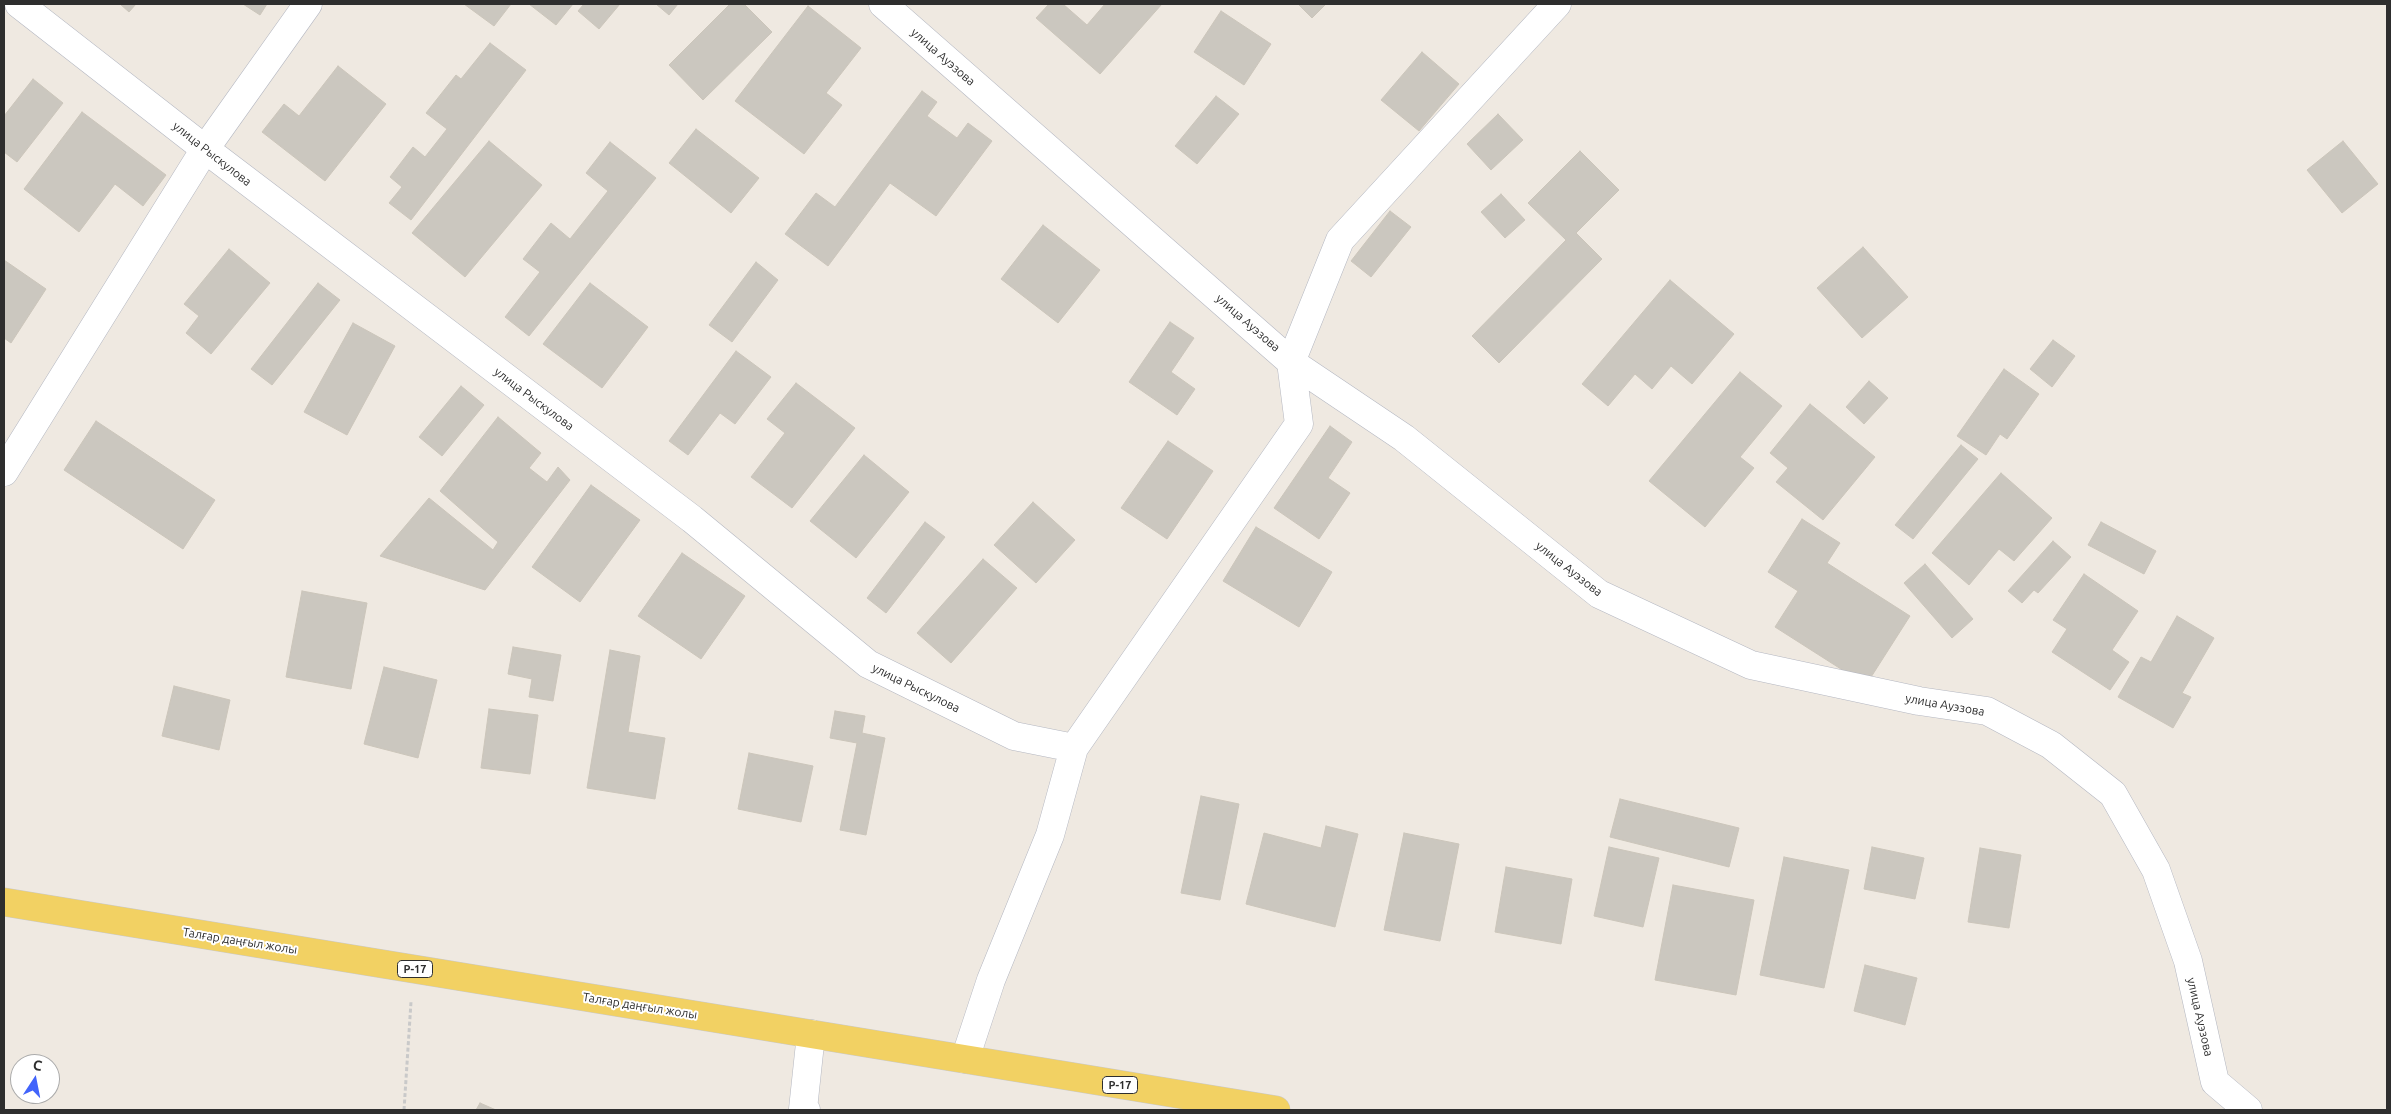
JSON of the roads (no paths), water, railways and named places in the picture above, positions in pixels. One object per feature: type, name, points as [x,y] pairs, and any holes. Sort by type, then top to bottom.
[{"type":"main road","name":"Талғар даңғыл жолы","points":[[4,902],[1276,1110]]},
{"type":"street","name":"улица Рыскулова","points":[[19,4],[205,149],[692,519],[868,664],[1014,736],[1074,748]]},
{"type":"street","points":[[4,472],[205,149],[308,4]]},
{"type":"street","name":"улица Ауэзова","points":[[883,4],[1292,362],[1404,438],[1599,594],[1751,665],[1919,701],[1987,711],[2051,745],[2113,794],[2156,870],[2188,961],[2214,1082],[2248,1110]]},
{"type":"street","points":[[965,1059],[991,980],[1050,835],[1074,748],[1300,424],[1292,362],[1340,240],[1557,4]]},
{"type":"street","points":[[806,1110],[803,1110],[811,1034]]}]
